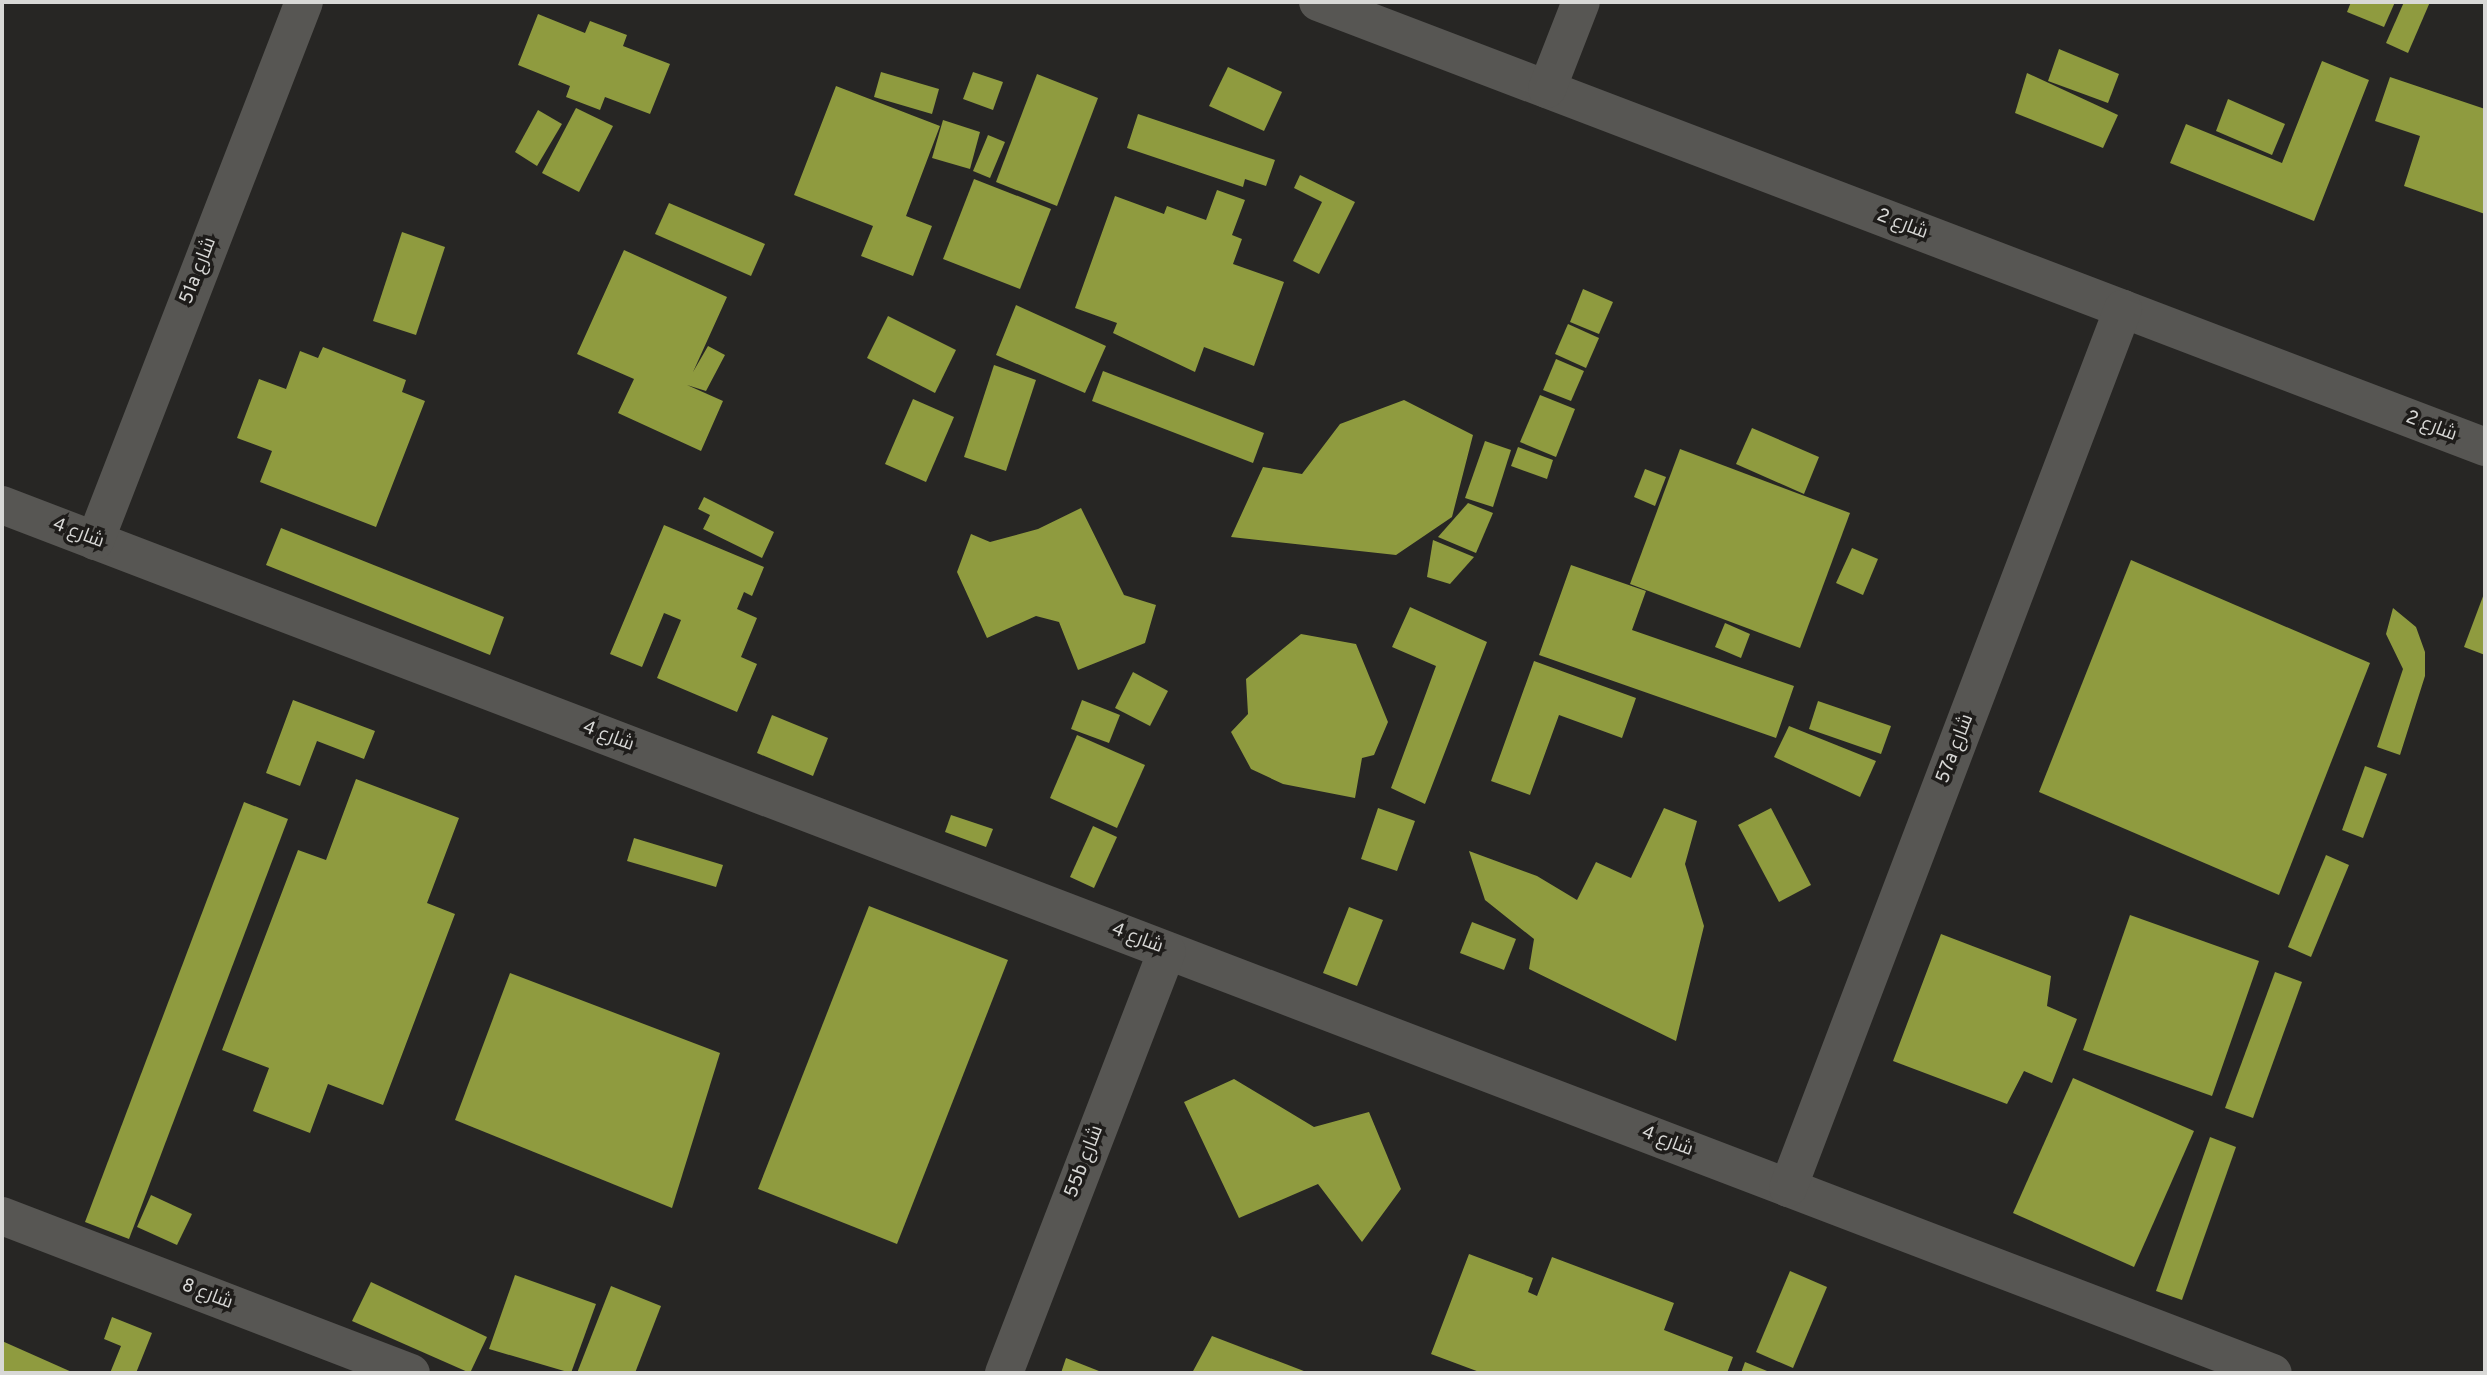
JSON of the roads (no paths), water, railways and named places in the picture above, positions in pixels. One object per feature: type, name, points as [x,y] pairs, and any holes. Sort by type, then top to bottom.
[{"type":"street","name":"51a شارع","points":[[95,541],[304,2]]},
{"type":"street","name":"شارع 2","points":[[1318,2],[2485,447]]},
{"type":"street","points":[[1547,89],[1581,2]]},
{"type":"street","name":"57a شارع","points":[[1788,1188],[2123,309]]},
{"type":"street","name":"شارع 4","points":[[2,505],[2273,1373]]},
{"type":"street","name":"55b شارع","points":[[1004,1373],[1167,950]]},
{"type":"street","name":"شارع 8","points":[[2,1216],[411,1373]]}]
